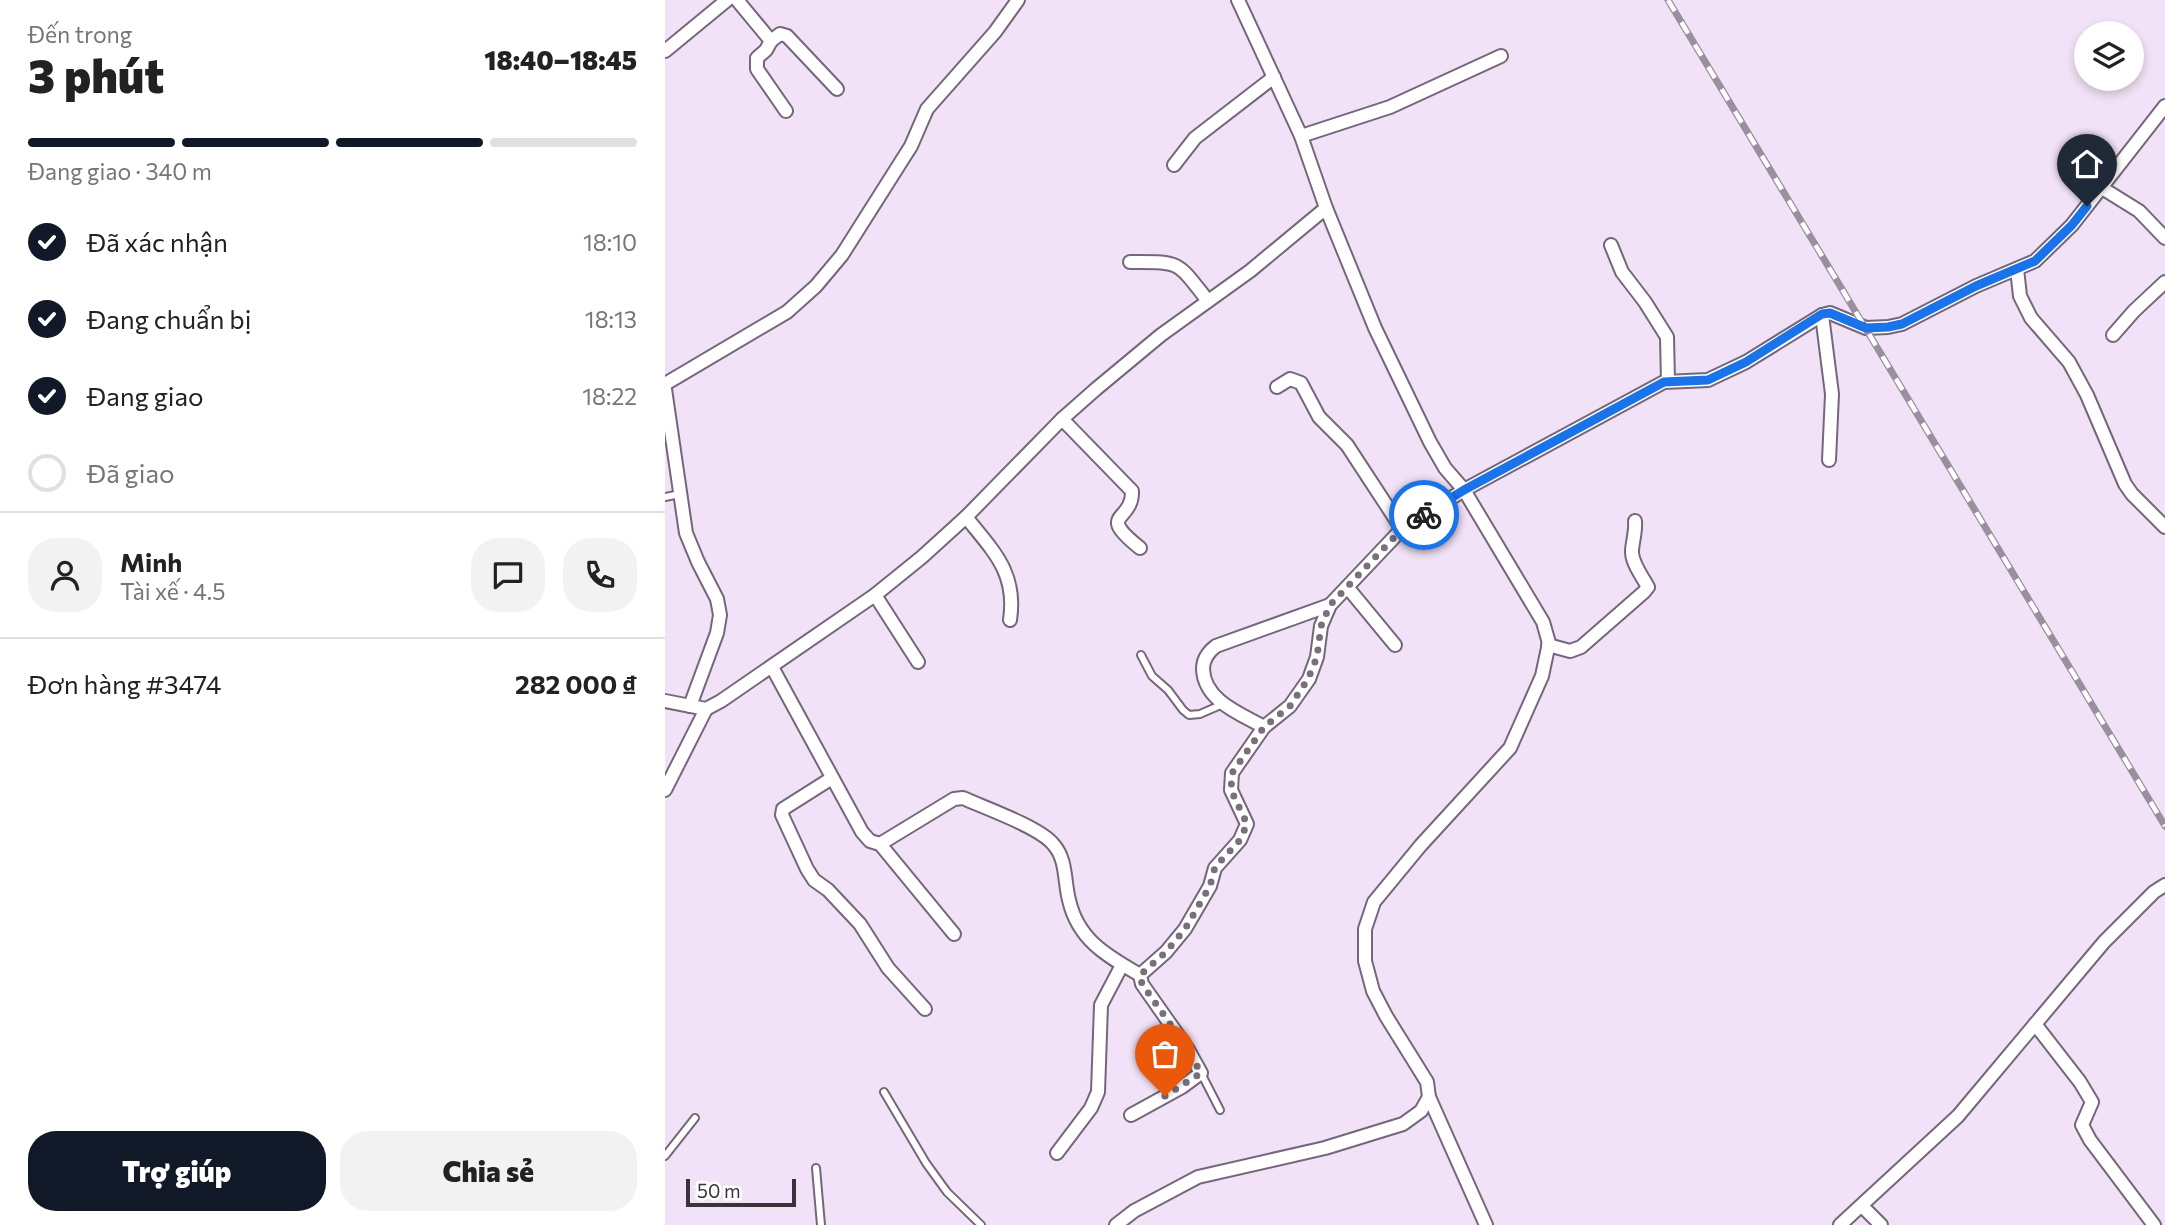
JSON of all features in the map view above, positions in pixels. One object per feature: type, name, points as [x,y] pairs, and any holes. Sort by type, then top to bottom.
[{"type":"street","points":[[665,51],[727,0]]},
{"type":"street","points":[[737,0],[771,41]]},
{"type":"street","points":[[690,706],[717,633],[720,615],[717,599],[686,533],[665,386],[787,312],[815,286],[842,255],[911,146],[927,108],[995,32],[1018,0]]},
{"type":"street","points":[[1238,0],[1301,136],[1326,208],[1405,395],[1445,468],[1464,490],[1543,622],[1548,645],[1542,676],[1510,748],[1421,845],[1374,902],[1365,929],[1366,961],[1373,990],[1385,1016],[1427,1082],[1429,1097],[1486,1225]]},
{"type":"street","points":[[786,111],[757,69],[757,58],[780,34],[787,36],[837,89]]},
{"type":"street","points":[[1301,136],[1390,107],[1501,56]]},
{"type":"street","points":[[1174,165],[1195,138],[1274,77]]},
{"type":"street","points":[[1140,975],[1166,952],[1185,929],[1210,886],[1215,867],[1240,840],[1247,824],[1231,790],[1232,773],[1264,727],[1290,706],[1308,679],[1317,657],[1321,626],[1330,605],[1402,529],[1464,490],[1668,381],[1708,380],[1746,362],[1822,314],[1830,313],[1866,328],[1902,324],[1976,286],[2035,261],[2072,225],[2165,106]]},
{"type":"street","points":[[2102,188],[2139,211],[2165,238]]},
{"type":"street","points":[[665,790],[706,709],[875,595],[966,517],[1062,419],[1161,335],[1250,271],[1326,208]]},
{"type":"street","points":[[1611,246],[1622,272],[1667,337],[1668,381]]},
{"type":"street","points":[[1130,262],[1169,262],[1178,265],[1208,300]]},
{"type":"street","points":[[2017,269],[2020,296],[2031,318],[2069,362],[2088,394],[2125,484],[2131,494],[2165,527]]},
{"type":"street","points":[[2113,335],[2165,282]]},
{"type":"street","points":[[1822,314],[1832,394],[1829,460]]},
{"type":"street","points":[[1277,387],[1290,379],[1301,383],[1319,417],[1347,444],[1402,529]]},
{"type":"street","points":[[1062,419],[1132,491],[1132,499],[1119,518],[1118,525],[1119,531],[1140,548]]},
{"type":"street","points":[[966,517],[1006,571],[1013,601],[1010,620]]},
{"type":"street","points":[[1548,645],[1570,651],[1581,647],[1648,587],[1632,558],[1635,521]]},
{"type":"street","points":[[1348,588],[1395,645]]},
{"type":"street","points":[[875,595],[918,662]]},
{"type":"street","points":[[1264,727],[1223,704],[1208,689],[1203,667],[1210,651],[1216,646],[1330,605]]},
{"type":"street","points":[[772,667],[862,832],[870,841],[880,844],[954,934]]},
{"type":"street","points":[[665,701],[706,709]]},
{"type":"street","points":[[832,778],[783,809],[782,815],[814,880],[828,890],[860,924],[888,968],[925,1009]]},
{"type":"street","points":[[880,844],[954,799],[963,798],[1039,833],[1053,843],[1061,855],[1069,902],[1079,927],[1095,947],[1140,975],[1142,984],[1187,1048],[1201,1073],[1182,1087],[1131,1115]]},
{"type":"street","points":[[1840,1225],[1958,1116],[2104,942],[2154,892],[2165,885]]},
{"type":"street","points":[[1057,1153],[1091,1108],[1098,1092],[1101,1005],[1122,965]]},
{"type":"street","points":[[2035,1024],[2080,1082],[2092,1102],[2081,1125],[2154,1225]]},
{"type":"street","points":[[1116,1225],[1134,1211],[1198,1177],[1325,1148],[1403,1125],[1421,1111],[1429,1097]]},
{"type":"street","points":[[1862,1206],[1881,1225]]},
{"type":"lane","points":[[665,497],[680,494]]},
{"type":"lane","points":[[1141,656],[1152,676],[1189,715],[1200,714],[1223,704]]},
{"type":"lane","points":[[1201,1073],[1220,1110]]},
{"type":"lane","points":[[884,1091],[926,1163],[947,1192],[981,1225]]},
{"type":"lane","points":[[665,1156],[695,1118]]},
{"type":"lane","points":[[816,1168],[821,1225]]},
{"type":"railway","points":[[1668,0],[2165,826]]},
{"type":"way so far","points":[[1165,1096],[1201,1073],[1187,1048],[1142,984],[1140,975],[1166,952],[1185,929],[1210,886],[1215,867],[1240,840],[1247,824],[1231,790],[1232,773],[1264,727],[1290,706],[1308,679],[1317,657],[1321,626],[1330,605],[1402,529],[1424,515]]},
{"type":"route","points":[[1424,515],[1464,490],[1664,382],[1708,380],[1746,362],[1822,314],[1830,313],[1866,328],[1902,324],[1976,286],[2035,261],[2052,247],[2087,206]]}]
